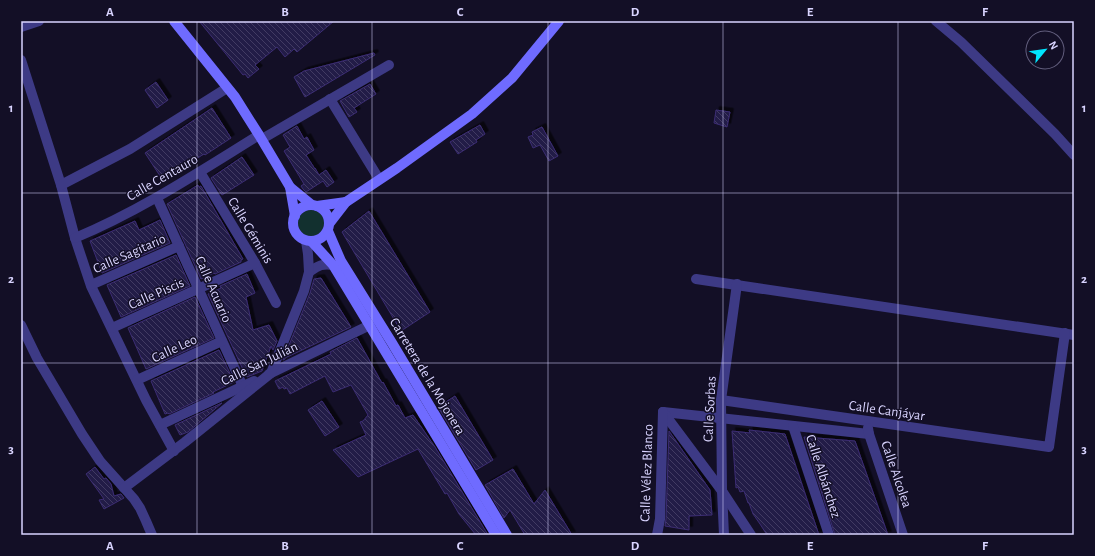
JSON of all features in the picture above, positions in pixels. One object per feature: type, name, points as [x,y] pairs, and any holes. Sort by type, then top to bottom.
[{"type":"street","points":[[21,27],[39,21]]},
{"type":"street","points":[[174,21],[235,97],[261,137],[290,188],[295,216]]},
{"type":"street","points":[[346,202],[307,206],[302,208],[298,211],[293,221],[295,232],[299,236],[309,241],[323,238],[346,202],[472,114],[512,78],[558,21]]},
{"type":"street","points":[[936,21],[962,42],[1055,134],[1074,155]]},
{"type":"street","points":[[21,60],[61,185],[75,238],[91,285],[137,380],[174,451]]},
{"type":"street","name":"Calle Centauro","points":[[75,238],[157,198],[389,65]]},
{"type":"street","points":[[61,185],[130,149],[227,88]]},
{"type":"street","points":[[330,99],[379,179]]},
{"type":"street","name":"Calle Géminis","points":[[200,172],[255,263],[276,303]]},
{"type":"street","points":[[290,188],[315,206],[322,209],[326,213],[329,227]]},
{"type":"street","name":"Calle Acuario","points":[[157,198],[244,390]]},
{"type":"street","name":"Carretera de la Mojonera","points":[[329,227],[340,260],[392,343],[507,535]]},
{"type":"street","points":[[271,373],[304,291],[309,272],[309,241]]},
{"type":"street","name":"Carretera de la Mojonera","points":[[309,241],[333,265],[496,535]]},
{"type":"street","name":"Calle Sagitario","points":[[91,285],[179,246]]},
{"type":"street","name":"Calle Piscis","points":[[112,328],[255,263]]},
{"type":"street","points":[[309,272],[318,266],[325,264],[333,265]]},
{"type":"street","points":[[696,278],[1070,334]]},
{"type":"street","name":"Calle Sorbas","points":[[724,535],[720,400],[737,284]]},
{"type":"street","points":[[21,325],[37,358],[82,434],[100,461],[134,499],[140,508],[152,535]]},
{"type":"street","name":"Calle San Julián","points":[[160,425],[244,390],[271,373],[370,325]]},
{"type":"street","name":"Calle Canjáyar","points":[[720,400],[1050,447],[1070,334]]},
{"type":"street","name":"Calle Leo","points":[[137,380],[222,341]]},
{"type":"street","points":[[124,488],[174,451],[244,390]]},
{"type":"street","points":[[663,412],[722,491],[751,535]]},
{"type":"street","name":"Calle Canjáyar","points":[[663,412],[869,434]]},
{"type":"street","name":"Calle Vélez Blanco","points":[[657,535],[660,519],[663,412]]},
{"type":"street","name":"Calle Alcolea","points":[[866,421],[903,535]]},
{"type":"street","name":"Calle Albánchez","points":[[793,426],[829,535]]},
{"type":"green space","points":[[311,210],[320,214],[324,223],[320,232],[311,236],[302,232],[298,223],[302,214]]},
{"type":"building","points":[[199,21],[334,21],[297,52],[294,49],[285,57],[277,47],[255,65],[259,69],[248,78],[245,74],[243,75]]},
{"type":"building","points":[[374,53],[375,55],[305,97],[294,77],[304,71]]},
{"type":"building","points":[[156,82],[168,100],[157,108],[145,90]]},
{"type":"building","points":[[370,84],[376,94],[354,108],[357,112],[349,117],[340,101]]},
{"type":"building","points":[[212,108],[231,138],[205,155],[204,154],[162,179],[145,153]]},
{"type":"building","points":[[716,110],[730,112],[727,127],[714,123]]},
{"type":"building","points":[[480,125],[485,134],[476,140],[477,142],[458,154],[450,142]]},
{"type":"building","points":[[297,126],[304,139],[307,137],[314,150],[306,155],[315,169],[319,175],[326,170],[334,182],[327,187],[323,181],[306,192],[301,186],[304,184],[284,151],[290,147],[283,135]]},
{"type":"building","points":[[542,127],[558,156],[549,161],[540,145],[533,148],[528,137],[533,135],[532,132]]},
{"type":"building","points":[[242,157],[254,175],[222,195],[211,178]]},
{"type":"building","points":[[198,185],[199,187],[201,186],[243,259],[241,262],[201,279],[167,204]]},
{"type":"building","points":[[369,211],[430,312],[401,331],[342,232]]},
{"type":"building","points":[[160,220],[170,243],[102,273],[90,241],[135,221],[139,230]]},
{"type":"building","points":[[176,255],[190,286],[121,317],[107,285]]},
{"type":"building","points":[[247,274],[255,293],[246,297],[253,330],[269,325],[277,341],[273,350],[271,346],[262,371],[247,377],[208,294],[221,288],[220,286]]},
{"type":"building","points":[[321,278],[351,327],[283,360],[310,293],[314,279]]},
{"type":"building","points":[[195,297],[214,338],[146,369],[128,328]]},
{"type":"building","points":[[357,338],[396,406],[398,405],[405,418],[413,415],[435,447],[488,535],[476,535],[459,514],[447,493],[445,494],[418,449],[358,477],[333,450],[366,435],[360,422],[363,421],[368,415],[351,385],[333,392],[325,376],[290,394],[287,388],[284,389],[283,387],[279,389],[275,381],[331,354],[330,352]]},
{"type":"building","points":[[219,350],[234,382],[169,414],[165,414],[151,381]]},
{"type":"building","points":[[455,396],[493,460],[476,470],[438,407]]},
{"type":"building","points":[[322,401],[339,427],[325,436],[308,410]]},
{"type":"building","points":[[222,403],[188,432],[180,435],[175,425]]},
{"type":"building","points":[[749,430],[785,434],[819,535],[767,535],[753,514],[744,491],[740,492],[738,487],[736,488],[732,431],[750,433]]},
{"type":"building","points":[[669,431],[710,490],[712,515],[689,516],[689,530],[665,526]]},
{"type":"building","points":[[804,437],[855,441],[888,535],[835,535]]},
{"type":"building","points":[[95,467],[104,479],[106,478],[111,484],[114,496],[121,494],[124,498],[104,509],[99,500],[104,499],[86,474]]},
{"type":"building","points":[[513,469],[534,504],[545,490],[572,535],[525,535],[510,510],[504,518],[485,485]]}]
